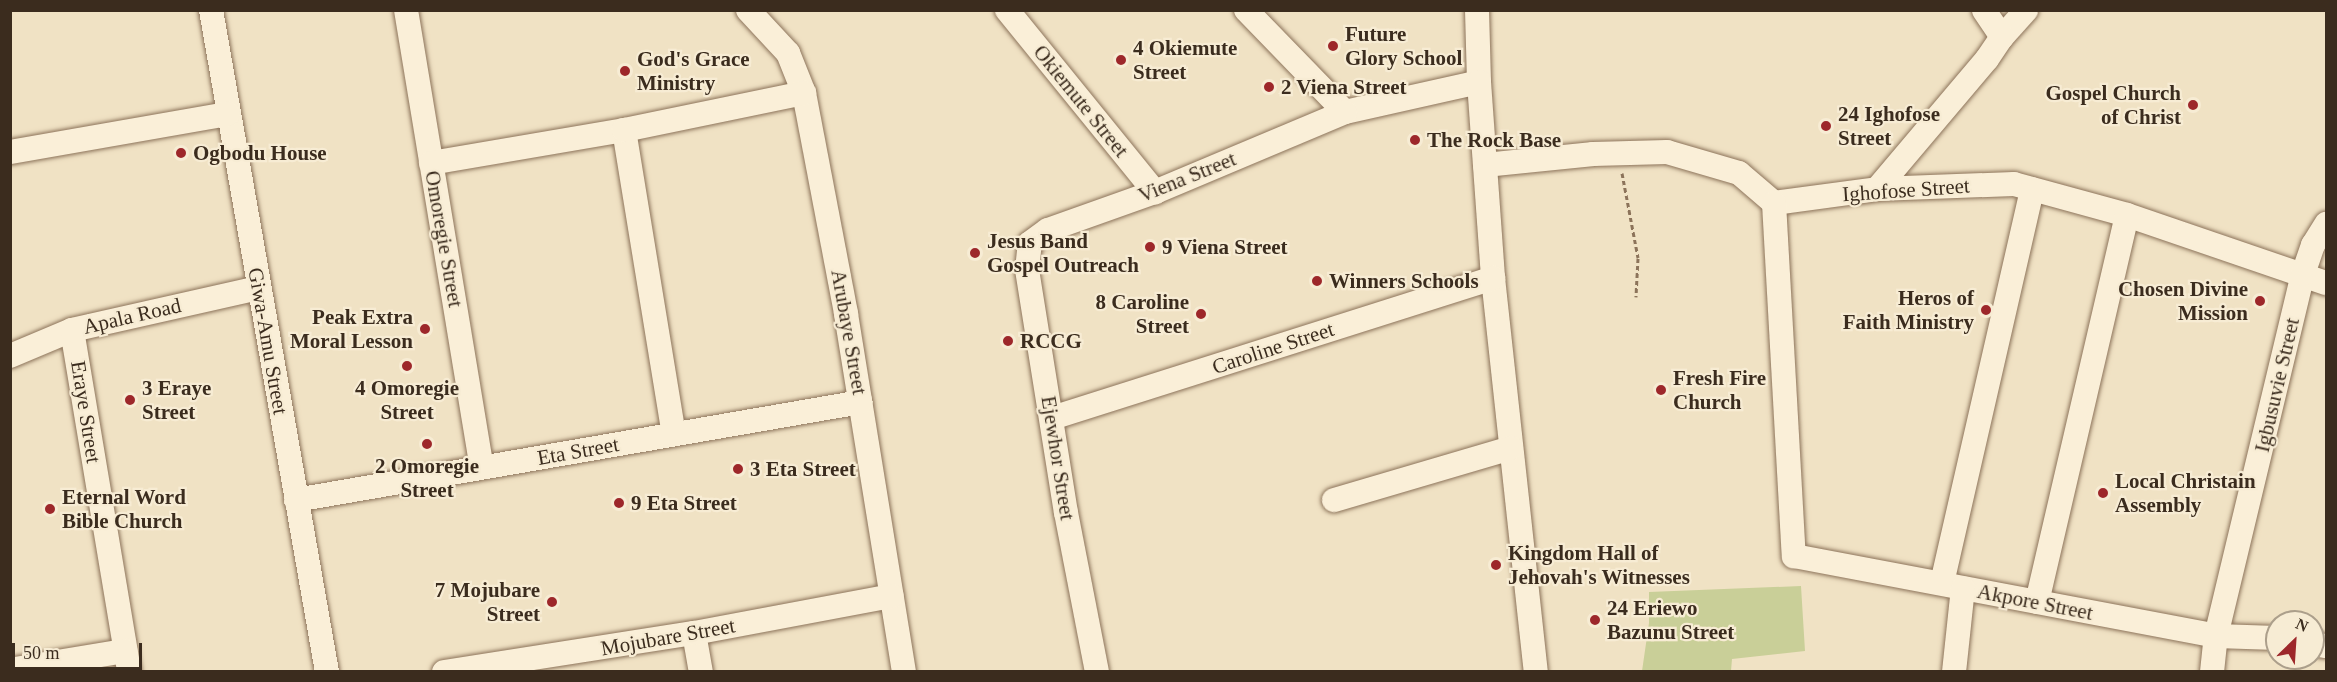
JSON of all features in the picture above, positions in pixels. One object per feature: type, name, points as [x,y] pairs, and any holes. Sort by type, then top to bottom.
[{"type":"street","name":"Giwa-Amu Street","points":[[211,10],[327,672]]},
{"type":"street","name":"Omoregie Street","points":[[406,10],[482,467]]},
{"type":"street","name":"Arubaye Street","points":[[748,10],[788,52],[804,93],[861,402],[904,672]]},
{"type":"street","name":"Okiemute Street","points":[[1007,10],[1155,192]]},
{"type":"street","points":[[1477,10],[1479,81],[1493,278],[1536,672]]},
{"type":"street","points":[[1984,10],[2002,37]]},
{"type":"street","points":[[1877,189],[2026,10]]},
{"type":"street","points":[[1252,13],[1345,112]]},
{"type":"street","name":"Viena Street","points":[[1030,243],[1048,230],[1155,192],[1345,112],[1479,81]]},
{"type":"street","points":[[431,163],[624,130],[804,93]]},
{"type":"street","points":[[10,152],[228,114]]},
{"type":"street","points":[[624,130],[674,434]]},
{"type":"street","points":[[1485,165],[1666,152],[1739,173],[1774,203]]},
{"type":"street","name":"Ighofose Street","points":[[1774,203],[1877,189],[2014,184],[2127,215],[2303,273],[2326,283]]},
{"type":"street","points":[[1954,672],[1952,586],[2032,189]]},
{"type":"street","name":"Akpore Street","points":[[1774,203],[1794,556],[2216,636],[2265,638]]},
{"type":"street","points":[[2037,603],[2127,215]]},
{"type":"street","name":"Igbusuvie Street","points":[[2212,672],[2216,636],[2303,273],[2313,246],[2326,224]]},
{"type":"street","name":"Ejewhor Street","points":[[1030,243],[1027,270],[1066,513],[1097,672]]},
{"type":"street","name":"Caroline Street","points":[[1052,418],[1493,278]]},
{"type":"street","name":"Apala Road","points":[[10,356],[72,330],[258,288]]},
{"type":"street","name":"Eraye Street","points":[[72,330],[127,661]]},
{"type":"street","name":"Eta Street","points":[[296,500],[861,402]]},
{"type":"street","points":[[1334,500],[1511,448]]},
{"type":"street","name":"Mojubare Street","points":[[444,672],[520,667],[892,596]]},
{"type":"street","points":[[694,633],[701,672]]},
{"type":"street","points":[[10,670],[127,661]]},
{"type":"path","points":[[1618,154],[1638,258],[1636,297]]},
{"type":"green space","points":[[1801,586],[1805,651],[1732,659],[1731,671],[1642,671],[1649,623],[1649,592]]},
{"type":"place","name":"Future Glory School","points":[[1333,46]]},
{"type":"place","name":"4 Okiemute Street","points":[[1121,60]]},
{"type":"place","name":"God's Grace Ministry","points":[[625,71]]},
{"type":"place","name":"2 Viena Street","points":[[1269,87]]},
{"type":"place","name":"Gospel Church of Christ","points":[[2193,105]]},
{"type":"place","name":"24 Ighofose Street","points":[[1826,126]]},
{"type":"place","name":"The Rock Base","points":[[1415,140]]},
{"type":"place","name":"Ogbodu House","points":[[181,153]]},
{"type":"place","name":"9 Viena Street","points":[[1150,247]]},
{"type":"place","name":"Jesus Band Gospel Outreach","points":[[975,253]]},
{"type":"place","name":"Winners Schools","points":[[1317,281]]},
{"type":"place","name":"Chosen Divine Mission","points":[[2260,301]]},
{"type":"place","name":"Heros of Faith Ministry","points":[[1986,310]]},
{"type":"place","name":"8 Caroline Street","points":[[1201,314]]},
{"type":"place","name":"Peak Extra Moral Lesson","points":[[425,329]]},
{"type":"place","name":"RCCG","points":[[1008,341]]},
{"type":"place","name":"4 Omoregie Street","points":[[407,366]]},
{"type":"place","name":"Fresh Fire Church","points":[[1661,390]]},
{"type":"place","name":"3 Eraye Street","points":[[130,400]]},
{"type":"place","name":"2 Omoregie Street","points":[[427,444]]},
{"type":"place","name":"3 Eta Street","points":[[738,469]]},
{"type":"place","name":"Local Christain Assembly","points":[[2103,493]]},
{"type":"place","name":"9 Eta Street","points":[[619,503]]},
{"type":"place","name":"Eternal Word Bible Church","points":[[50,509]]},
{"type":"place","name":"Kingdom Hall of Jehovah's Witnesses","points":[[1496,565]]},
{"type":"place","name":"7 Mojubare Street","points":[[552,602]]},
{"type":"place","name":"24 Eriewo Bazunu Street","points":[[1595,620]]}]
